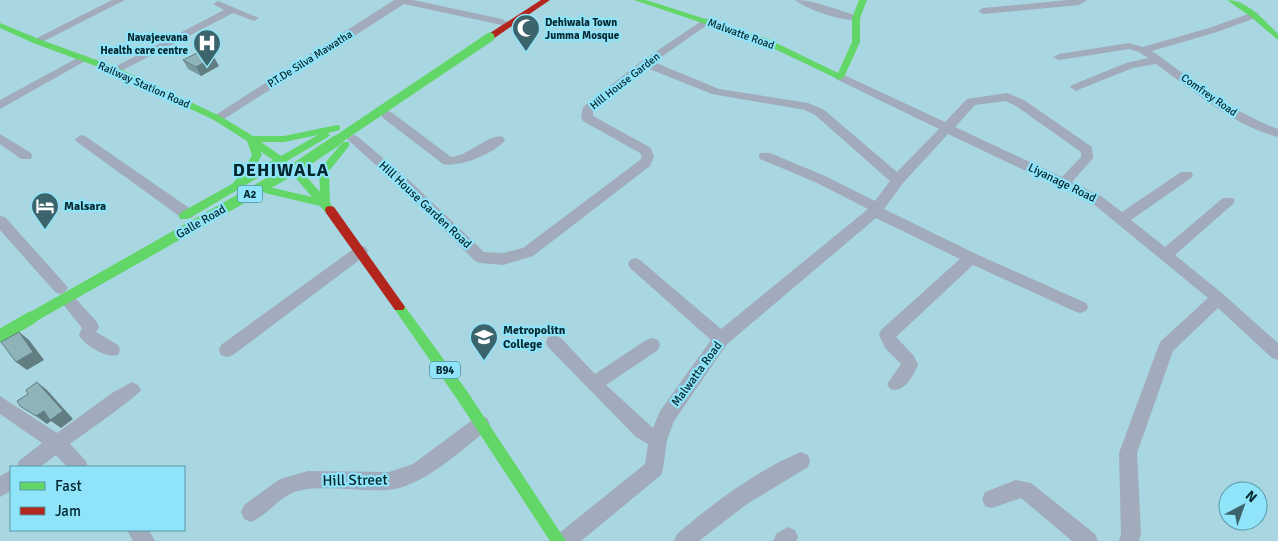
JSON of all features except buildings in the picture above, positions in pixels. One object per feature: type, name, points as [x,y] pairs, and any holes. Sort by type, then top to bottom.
[{"type":"main road","name":"Galle Road","points":[[0,336],[297,167],[488,37],[535,0]]},
{"type":"main road","name":"Galle Road","points":[[509,20],[546,0]]},
{"type":"main road","name":"Malwatte Road","points":[[638,0],[765,41],[840,77]]},
{"type":"main road","points":[[840,77],[856,42],[856,18],[863,0]]},
{"type":"main road","points":[[1231,0],[1254,15],[1278,38]]},
{"type":"main road","points":[[175,222],[337,128],[509,20]]},
{"type":"main road","points":[[0,342],[270,191],[349,142],[509,20]]},
{"type":"main road","name":"Railway Station Road","points":[[0,25],[36,41],[115,70],[217,118],[251,139],[298,174]]},
{"type":"main road","name":"Galle Road","points":[[0,326],[290,162],[488,37]]},
{"type":"main road","points":[[379,101],[377,105],[390,112]]},
{"type":"main road","points":[[236,186],[246,175],[257,155],[251,139],[271,142],[296,139],[337,128]]},
{"type":"main road","points":[[270,191],[325,203],[324,170],[349,142]]},
{"type":"main road","name":"B94","points":[[298,174],[325,203],[361,251],[481,424],[554,539]]},
{"type":"main road","points":[[207,203],[221,207],[224,214],[222,218]]},
{"type":"street","points":[[36,41],[120,0]]},
{"type":"street","points":[[401,0],[509,20]]},
{"type":"street","name":"P.T.De Silva Mawatha","points":[[217,118],[401,0]]},
{"type":"street","points":[[800,0],[846,17],[856,18]]},
{"type":"street","points":[[983,11],[1079,2],[1081,0]]},
{"type":"street","points":[[218,4],[254,18]]},
{"type":"street","points":[[115,70],[232,10]]},
{"type":"street","points":[[1059,57],[1128,46],[1143,50],[1213,30],[1254,15]]},
{"type":"street","name":"Hill House Garden","points":[[648,157],[646,151],[587,118],[587,110],[646,62],[706,21]]},
{"type":"street","name":"Comfrey Road","points":[[1143,50],[1238,115],[1267,130],[1278,133]]},
{"type":"street","points":[[0,105],[83,58]]},
{"type":"street","points":[[1076,88],[1130,65],[1158,60]]},
{"type":"street","points":[[646,62],[716,92],[808,107],[820,112],[898,180]]},
{"type":"street","name":"Liyanage Road","points":[[840,77],[1096,199],[1275,347]]},
{"type":"street","name":"Malwatta Road","points":[[554,539],[654,469],[658,440],[666,417],[721,339],[877,209],[898,180],[971,102],[1007,97],[1020,103],[1087,150],[1086,158],[1064,183]]},
{"type":"street","points":[[390,112],[448,161],[455,162],[499,140]]},
{"type":"street","points":[[0,138],[26,156]]},
{"type":"street","points":[[81,139],[187,214]]},
{"type":"street","name":"Hill House Garden Road","points":[[349,142],[405,184],[480,256],[503,259],[528,252],[645,163],[648,157]]},
{"type":"street","points":[[765,156],[820,179],[971,258],[1080,307]]},
{"type":"street","points":[[1122,220],[1186,175]]},
{"type":"street","points":[[1165,256],[1228,201]]},
{"type":"street","points":[[0,221],[60,288]]},
{"type":"street","points":[[227,350],[361,251]]},
{"type":"street","points":[[896,384],[910,365],[908,360],[888,342],[888,335],[971,258]]},
{"type":"street","points":[[635,264],[721,339]]},
{"type":"street","points":[[1129,541],[1131,534],[1128,454],[1166,347],[1218,298]]},
{"type":"street","points":[[70,303],[91,327],[86,335],[112,350]]},
{"type":"street","points":[[554,342],[642,431],[658,440]]},
{"type":"street","points":[[594,384],[652,345]]},
{"type":"street","points":[[27,466],[118,398],[132,390]]},
{"type":"street","points":[[0,404],[57,443],[78,466]]},
{"type":"street","name":"Hill Street","points":[[251,512],[287,485],[308,480],[389,481],[419,471],[481,424]]},
{"type":"street","points":[[684,541],[702,524],[764,482],[801,461]]},
{"type":"street","points":[[0,488],[10,480]]},
{"type":"street","points":[[992,500],[1016,489],[1024,490],[1088,541]]},
{"type":"traffic: fast","points":[[638,0],[765,41],[840,77],[856,42],[856,18],[863,0]]},
{"type":"traffic: fast","points":[[1231,0],[1254,15],[1278,38]]},
{"type":"traffic: fast","points":[[0,25],[36,41],[115,70],[217,118],[251,139],[298,174],[330,210]]},
{"type":"traffic: fast","points":[[0,336],[297,167],[490,37]]},
{"type":"traffic: fast","points":[[251,139],[284,139],[337,128]]},
{"type":"traffic: fast","points":[[184,216],[325,135]]},
{"type":"traffic: fast","points":[[236,186],[246,175],[257,155],[251,139]]},
{"type":"traffic: fast","points":[[325,203],[324,170],[346,144]]},
{"type":"traffic: fast","points":[[269,191],[325,203]]},
{"type":"traffic: fast","points":[[399,307],[462,395],[559,541]]},
{"type":"traffic: jam","points":[[490,37],[546,0]]},
{"type":"traffic: jam","points":[[330,210],[399,307]]},
{"type":"place","name":"Dehiwala Town Jumma Mosque","points":[[526,52]]},
{"type":"place","name":"Navajeevana Health care centre","points":[[207,67]]},
{"type":"place","name":"Malsara","points":[[45,230]]},
{"type":"place","name":"Metropolitn College","points":[[484,361]]},
{"type":"district","name":"DEHIWALA","points":[[281,170]]}]
